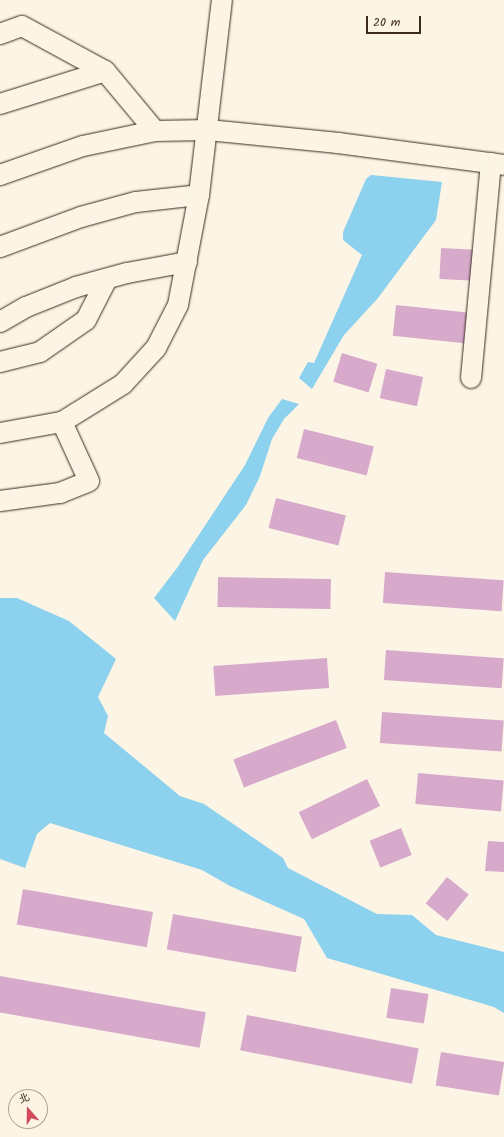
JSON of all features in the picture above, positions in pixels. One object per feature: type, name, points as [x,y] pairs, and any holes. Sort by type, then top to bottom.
[{"type":"lane","points":[[0,433],[62,422],[123,384],[156,348],[178,305],[187,262],[199,195],[208,130],[222,0]]},
{"type":"lane","points":[[0,34],[22,26],[105,71],[155,131]]},
{"type":"lane","points":[[0,104],[105,71]]},
{"type":"lane","points":[[0,175],[83,146],[155,131],[208,130],[338,143],[498,164],[471,378]]},
{"type":"lane","points":[[0,247],[88,215],[136,202],[199,195]]},
{"type":"lane","points":[[0,322],[26,307],[76,287],[187,262]]},
{"type":"lane","points":[[0,362],[40,352],[86,320],[107,279]]},
{"type":"lane","points":[[0,501],[60,493],[89,481],[62,422]]},
{"type":"water","points":[[371,175],[442,182],[436,220],[378,298],[344,335],[312,389],[299,378],[308,362],[314,363],[362,255],[343,240],[343,232],[366,179]]},
{"type":"water","points":[[282,399],[299,404],[284,419],[272,439],[260,476],[246,505],[203,560],[175,621],[154,598],[177,568],[245,465],[268,418]]},
{"type":"water","points":[[0,598],[17,598],[69,621],[116,659],[98,697],[108,716],[104,733],[180,796],[204,804],[283,858],[288,868],[377,914],[412,915],[436,935],[504,952],[504,1013],[494,1007],[327,958],[304,919],[230,886],[202,870],[50,823],[37,834],[25,868],[0,859]]},
{"type":"building","points":[[441,248],[476,250],[474,281],[439,279]]},
{"type":"building","points":[[396,305],[470,313],[466,344],[393,336]]},
{"type":"building","points":[[342,353],[377,364],[369,393],[333,382]]},
{"type":"building","points":[[386,369],[423,377],[417,406],[380,398]]},
{"type":"building","points":[[304,429],[374,446],[367,476],[297,458]]},
{"type":"building","points":[[276,498],[346,515],[338,545],[269,528]]},
{"type":"building","points":[[385,572],[504,580],[502,611],[383,603]]},
{"type":"building","points":[[218,577],[331,579],[330,609],[217,607]]},
{"type":"building","points":[[386,650],[504,658],[502,688],[384,680]]},
{"type":"building","points":[[327,658],[329,688],[215,696],[213,666]]},
{"type":"building","points":[[382,712],[504,721],[502,751],[380,743]]},
{"type":"building","points":[[336,720],[347,748],[244,787],[233,759]]},
{"type":"building","points":[[418,773],[504,780],[501,811],[415,804]]},
{"type":"building","points":[[367,779],[380,806],[312,839],[299,812]]},
{"type":"building","points":[[401,828],[412,855],[380,868],[369,841]]},
{"type":"building","points":[[488,841],[504,842],[504,872],[485,871]]},
{"type":"building","points":[[447,877],[469,895],[447,921],[426,903]]},
{"type":"building","points":[[23,889],[153,912],[147,947],[17,924]]},
{"type":"building","points":[[173,914],[302,937],[296,972],[167,949]]},
{"type":"building","points":[[0,976],[206,1012],[200,1048],[0,1013]]},
{"type":"building","points":[[391,988],[429,994],[424,1024],[386,1018]]},
{"type":"building","points":[[247,1015],[419,1048],[412,1084],[240,1050]]},
{"type":"building","points":[[441,1052],[504,1062],[499,1096],[436,1086]]}]
